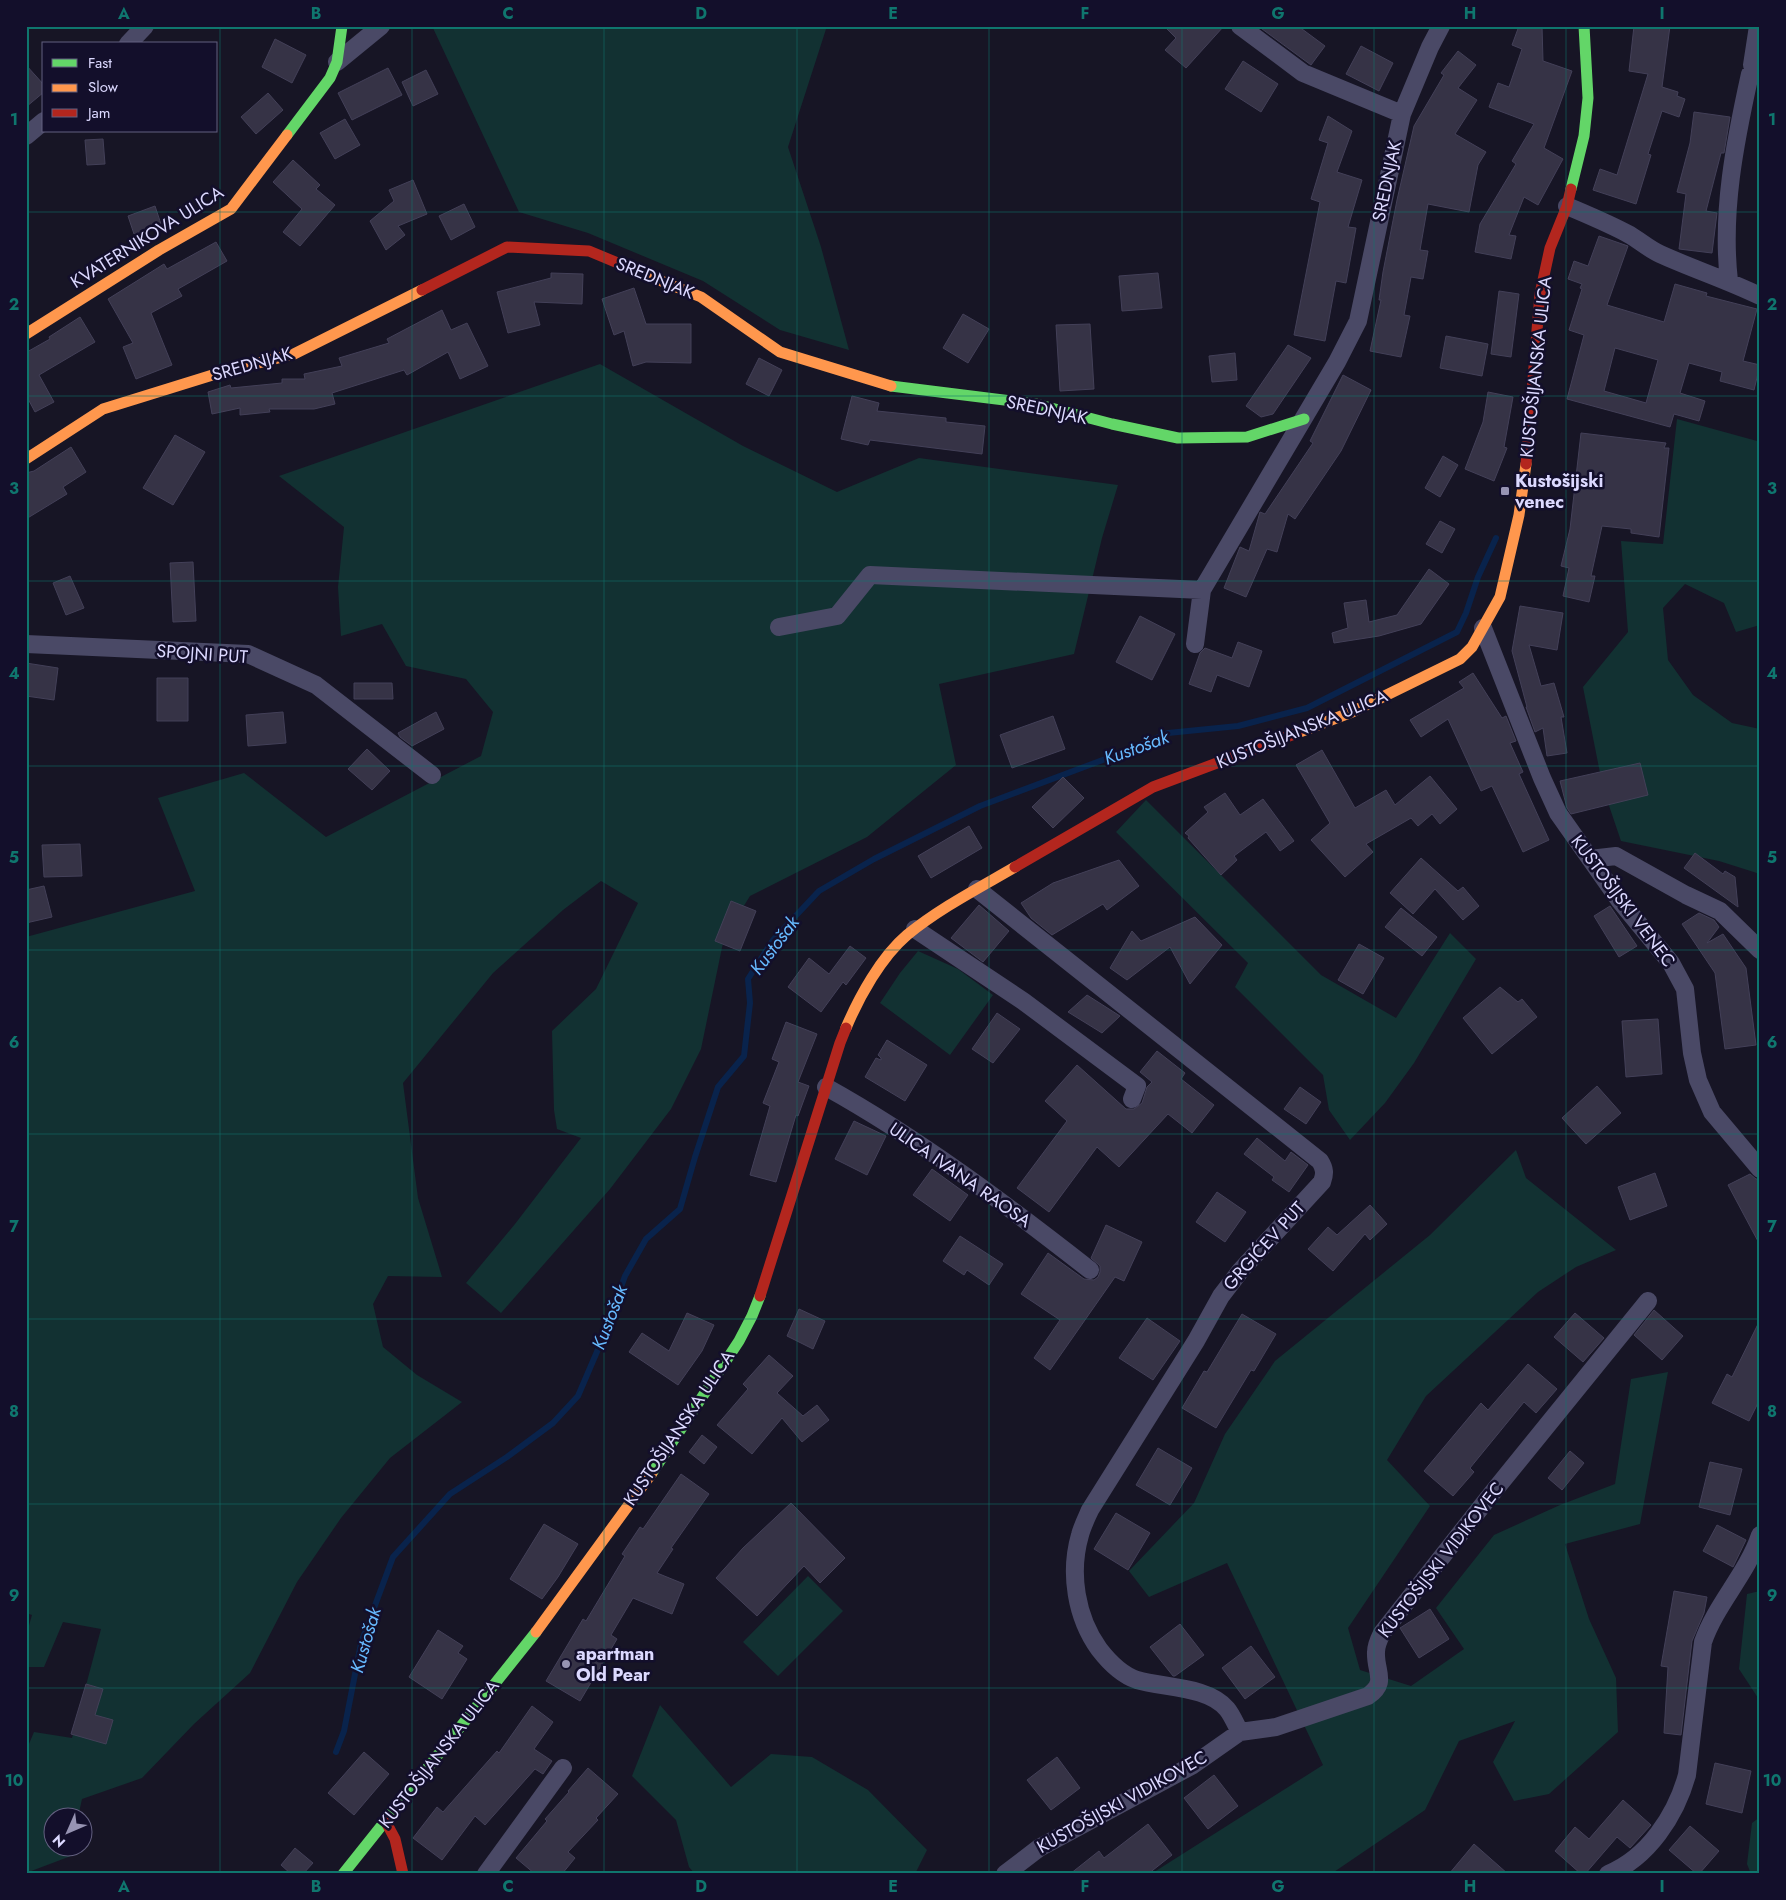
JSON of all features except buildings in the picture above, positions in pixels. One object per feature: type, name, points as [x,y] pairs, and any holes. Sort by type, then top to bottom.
[{"type":"street","points":[[130,42],[145,26]]},
{"type":"street","name":"KVATERNIKOVA ULICA","points":[[26,334],[159,250],[231,209],[330,78],[338,62],[342,26]]},
{"type":"street","points":[[338,62],[381,26]]},
{"type":"street","points":[[1240,26],[1303,73],[1402,114]]},
{"type":"street","name":"SREDNJAK","points":[[1195,644],[1202,590],[1304,419],[1358,321],[1402,114],[1430,47],[1441,26]]},
{"type":"street","name":"KUSTOŠIJANSKA ULICA","points":[[343,1874],[529,1640],[663,1458],[738,1341],[752,1316],[768,1274],[840,1043],[866,988],[893,950],[915,929],[936,913],[1153,787],[1352,712],[1460,659],[1472,647],[1500,597],[1519,515],[1525,472],[1540,294],[1550,248],[1567,206],[1584,136],[1587,107],[1584,26]]},
{"type":"street","points":[[1729,281],[1726,258],[1728,196],[1758,26]]},
{"type":"street","points":[[26,136],[42,123]]},
{"type":"street","points":[[1567,206],[1632,236],[1657,253],[1700,272],[1729,281],[1760,296]]},
{"type":"street","name":"SREDNJAK","points":[[26,459],[103,409],[219,373],[294,354],[507,246],[589,251],[701,297],[780,352],[896,387],[1036,404],[1112,424],[1178,438],[1247,437],[1304,419]]},
{"type":"street","points":[[779,627],[837,616],[870,575],[1202,590]]},
{"type":"street","name":"KUSTOŠIJSKI VENEC","points":[[1483,628],[1545,786],[1558,813],[1620,901],[1671,963],[1685,989],[1692,1053],[1698,1080],[1707,1102],[1712,1112],[1760,1169]]},
{"type":"street","name":"SPOJNI PUT","points":[[26,644],[248,654],[316,685],[432,775]]},
{"type":"street","points":[[1590,859],[1616,856],[1686,895],[1720,911],[1760,950]]},
{"type":"street","name":"GRGIĆEV PUT","points":[[977,889],[1320,1161],[1324,1167],[1322,1182],[1241,1270],[1221,1296],[1196,1341],[1090,1510],[1080,1536],[1076,1555],[1076,1596],[1092,1639],[1104,1655],[1125,1674],[1137,1680],[1208,1695],[1220,1701],[1228,1710],[1240,1732]]},
{"type":"street","points":[[915,929],[1022,1001],[1137,1086],[1132,1099]]},
{"type":"street","name":"ULICA IVANA RAOSA","points":[[826,1087],[917,1143],[1044,1234],[1090,1270]]},
{"type":"street","name":"KUSTOŠIJSKI VIDIKOVEC","points":[[1005,1874],[1039,1848],[1193,1765],[1240,1732],[1276,1727],[1368,1696],[1376,1691],[1380,1681],[1376,1652],[1382,1632],[1648,1301]]},
{"type":"street","points":[[1608,1874],[1623,1868],[1645,1850],[1662,1827],[1682,1793],[1687,1775],[1703,1642],[1708,1627],[1752,1554],[1760,1536]]},
{"type":"street","points":[[486,1874],[562,1768]]},
{"type":"street","points":[[386,1822],[395,1839],[403,1874]]},
{"type":"green space","points":[[441,26],[827,26],[788,147],[821,247],[849,350],[780,330],[703,281],[588,233],[519,212],[433,28]]},
{"type":"green space","points":[[600,364],[743,446],[837,492],[919,458],[1118,485],[1102,538],[1074,654],[939,684],[956,765],[867,837],[750,896],[724,938],[701,1049],[671,1109],[610,1189],[501,1313],[466,1283],[515,1224],[581,1138],[557,1129],[554,1110],[552,1031],[596,989],[638,903],[601,881],[563,910],[493,973],[403,1083],[418,1198],[442,1277],[388,1276],[373,1304],[383,1347],[417,1375],[462,1402],[390,1458],[341,1518],[297,1582],[250,1673],[194,1724],[142,1778],[82,1799],[80,1808],[42,1808],[42,1858],[66,1858],[26,1873],[26,1751],[34,1732],[72,1738],[101,1629],[63,1622],[44,1667],[26,1667],[26,1636],[32,1615],[26,1613],[26,937],[195,891],[158,798],[244,773],[326,837],[481,756],[493,712],[466,679],[406,666],[382,624],[341,636],[338,587],[344,527],[279,476]]},
{"type":"green space","points":[[1677,419],[1757,441],[1760,447],[1760,625],[1736,632],[1724,603],[1685,584],[1663,608],[1668,660],[1693,695],[1732,723],[1760,729],[1760,874],[1719,861],[1621,841],[1603,788],[1583,687],[1628,632],[1621,541],[1663,544]]},
{"type":"green space","points":[[1146,800],[1321,975],[1396,1018],[1450,933],[1476,959],[1414,1063],[1385,1103],[1350,1140],[1329,1110],[1323,1075],[1235,987],[1248,963],[1116,832]]},
{"type":"green space","points":[[918,951],[958,969],[993,995],[950,1055],[880,1003],[900,973]]},
{"type":"green space","points":[[1516,1150],[1526,1178],[1616,1250],[1576,1267],[1538,1292],[1426,1396],[1387,1460],[1430,1506],[1348,1628],[1360,1670],[1411,1686],[1464,1649],[1436,1608],[1494,1535],[1560,1505],[1615,1484],[1631,1379],[1668,1372],[1640,1524],[1565,1544],[1589,1619],[1616,1678],[1618,1732],[1549,1794],[1514,1801],[1493,1762],[1515,1721],[1459,1741],[1425,1810],[1331,1874],[1151,1874],[1323,1765],[1227,1563],[1149,1597],[1129,1571],[1194,1503],[1225,1434],[1275,1361],[1430,1235]]},
{"type":"green space","points":[[808,1576],[843,1611],[778,1676],[743,1642]]},
{"type":"green space","points":[[1760,1591],[1760,1701],[1739,1669],[1747,1594]]},
{"type":"green space","points":[[660,1705],[731,1787],[771,1754],[812,1757],[868,1790],[927,1850],[915,1874],[695,1874],[689,1867],[676,1820],[632,1776]]},
{"type":"green space","points":[[1760,1817],[1760,1874],[1751,1874],[1747,1864],[1752,1823]]},
{"type":"waterway","name":"Kustošak","points":[[336,1752],[344,1731],[361,1643],[393,1557],[450,1494],[507,1457],[553,1423],[578,1396],[602,1340],[625,1276],[646,1239],[680,1209],[718,1087],[744,1056],[750,1003],[748,979],[773,940],[819,891],[874,859],[980,806],[1116,755],[1168,733],[1238,726],[1307,708],[1457,632],[1466,613],[1478,577],[1496,538]]},
{"type":"traffic: fast","points":[[287,135],[330,78],[337,62],[342,26]]},
{"type":"traffic: fast","points":[[1571,189],[1584,136],[1588,98],[1584,26]]},
{"type":"traffic: fast","points":[[891,386],[1036,404],[1112,424],[1178,438],[1247,437],[1304,419]]},
{"type":"traffic: fast","points":[[652,1473],[739,1341],[760,1296]]},
{"type":"traffic: fast","points":[[343,1874],[536,1632]]},
{"type":"traffic: slow","points":[[26,334],[159,250],[231,209],[287,135]]},
{"type":"traffic: slow","points":[[644,274],[701,297],[780,352],[891,386]]},
{"type":"traffic: slow","points":[[26,459],[103,409],[219,373],[294,354],[422,290]]},
{"type":"traffic: slow","points":[[1297,733],[1352,712],[1460,659],[1472,647],[1500,597],[1519,515],[1526,464]]},
{"type":"traffic: slow","points":[[846,1028],[857,1003],[872,978],[897,944],[933,916],[1015,867]]},
{"type":"traffic: slow","points":[[536,1632],[652,1473]]},
{"type":"traffic: jam","points":[[1526,464],[1540,294],[1550,248],[1567,206],[1571,189]]},
{"type":"traffic: jam","points":[[422,290],[507,247],[589,251],[644,274]]},
{"type":"traffic: jam","points":[[1015,867],[1153,787],[1297,733]]},
{"type":"traffic: jam","points":[[760,1296],[846,1028]]},
{"type":"traffic: jam","points":[[386,1822],[395,1839],[403,1874]]},
{"type":"place","name":"Kustošijski venec","points":[[1505,491]]},
{"type":"place","name":"apartman Old Pear","points":[[566,1664]]}]
